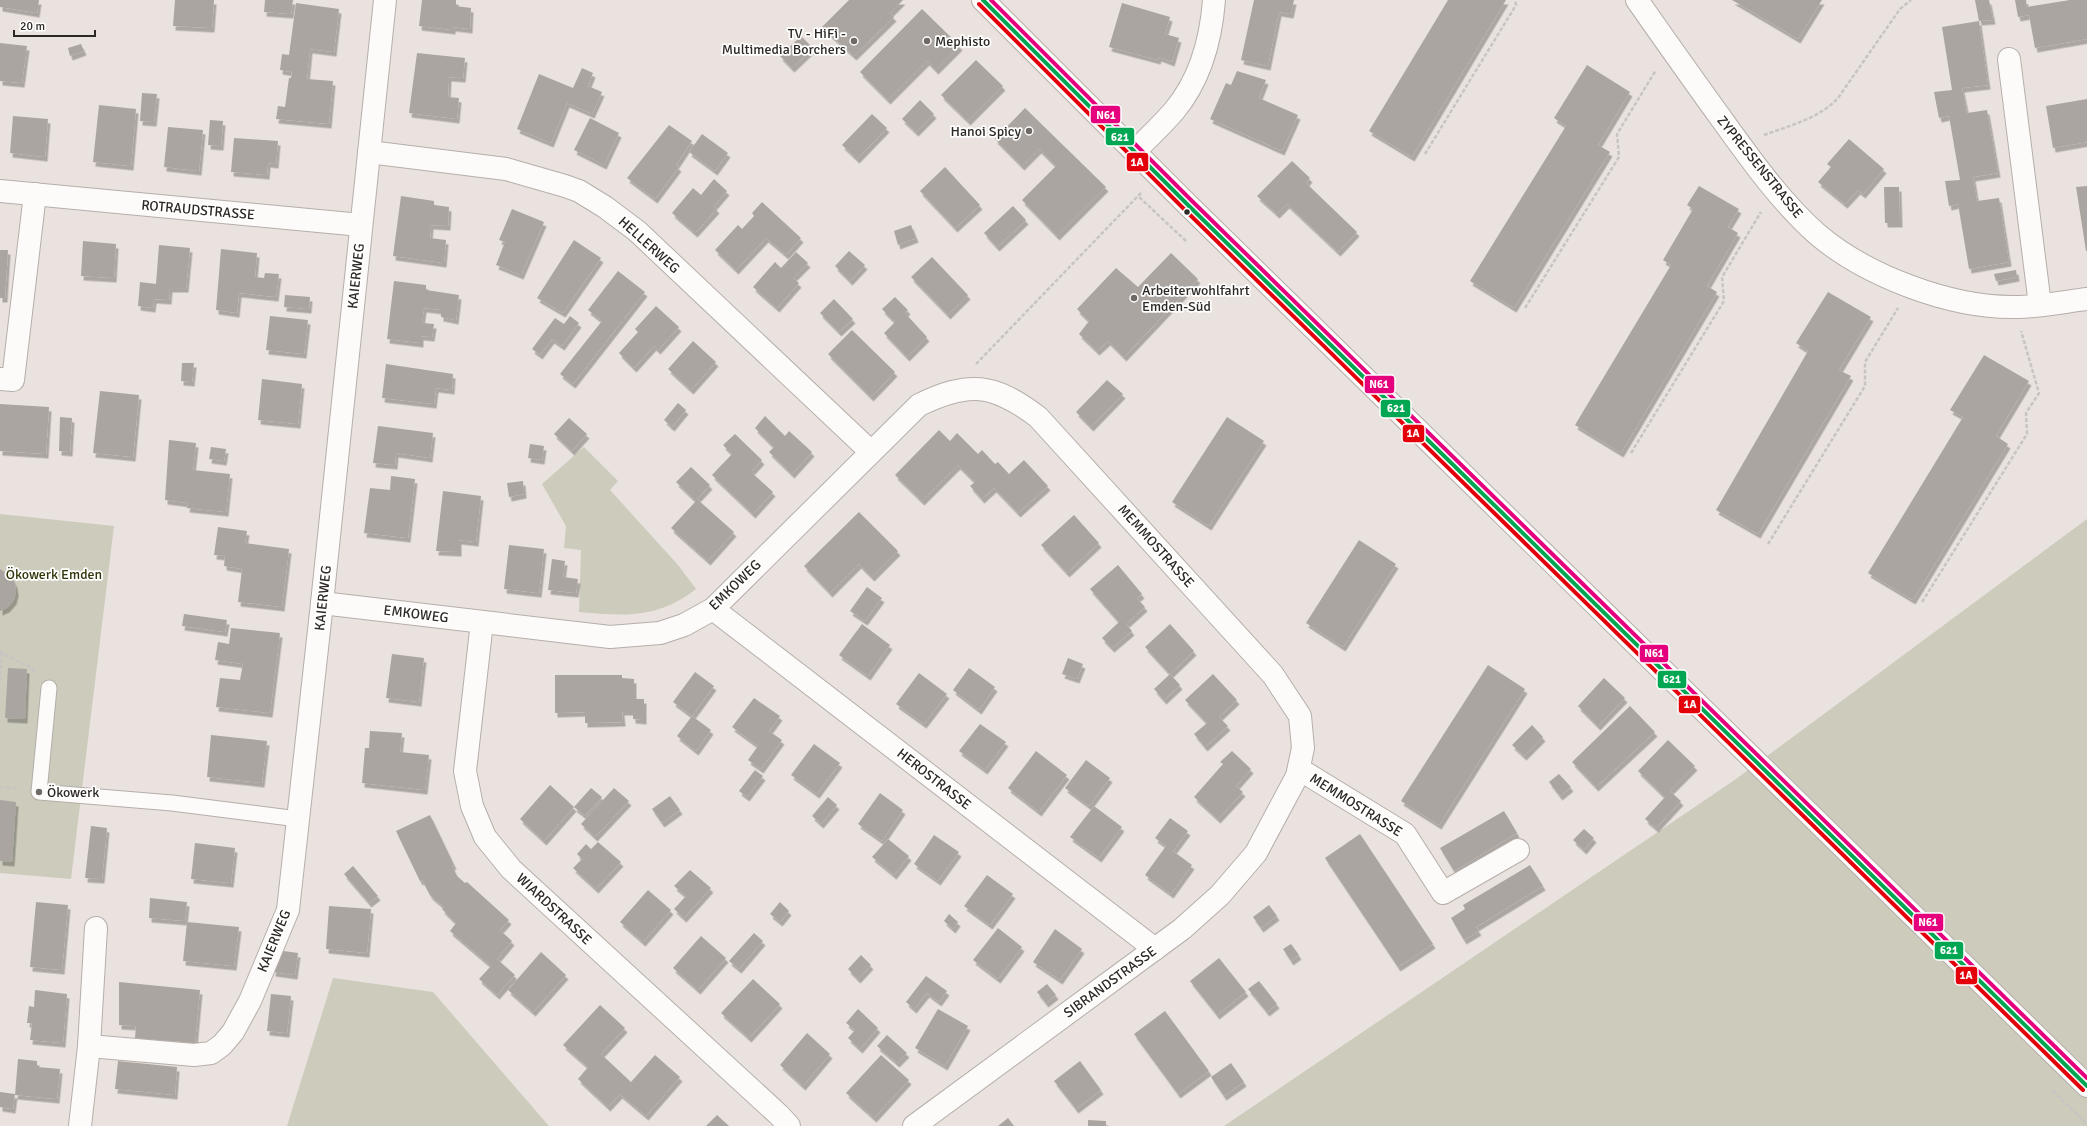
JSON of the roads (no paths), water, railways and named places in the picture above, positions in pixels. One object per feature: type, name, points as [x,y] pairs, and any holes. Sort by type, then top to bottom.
[{"type":"street","name":"KAIERWEG","points":[[88,1046],[194,1055],[211,1053],[222,1045],[233,1032],[250,1001],[288,910],[322,603],[385,0]]},
{"type":"street","points":[[983,0],[2087,1086]]},
{"type":"street","points":[[1135,151],[1174,111],[1194,82],[1202,63],[1213,16],[1214,0]]},
{"type":"street","name":"ZYPRESSENSTRASSE","points":[[1636,0],[1775,190],[1818,234],[1845,255],[1873,271],[1910,287],[1943,297],[1985,305],[2014,307],[2040,306],[2087,299]]},
{"type":"street","points":[[2009,60],[2040,306]]},
{"type":"street","name":"HELLERWEG","points":[[369,152],[506,169],[579,191],[605,207],[637,231],[870,451]]},
{"type":"street","name":"ROTRAUDSTRASSE","points":[[0,191],[362,225]]},
{"type":"street","points":[[0,379],[13,380],[35,194]]},
{"type":"street","name":"MEMMOSTRASSE","points":[[945,393],[971,388],[997,392],[1022,404],[1038,417],[1273,675],[1300,716],[1303,748],[1297,776],[1279,811]]},
{"type":"street","name":"EMKOWEG","points":[[322,603],[610,637],[660,633],[684,625],[713,609],[870,451],[918,405],[945,393]]},
{"type":"street","name":"HEROSTRASSE","points":[[713,609],[1155,949]]},
{"type":"street","name":"WIARDSTRASSE","points":[[482,622],[465,771],[472,806],[485,837],[511,869],[773,1110],[788,1126]]},
{"type":"street","name":"MEMMOSTRASSE","points":[[1299,769],[1405,834],[1443,893],[1518,850]]},
{"type":"street","name":"SIBRANDSTRASSE","points":[[914,1126],[1182,929],[1220,895],[1256,853],[1279,811]]},
{"type":"street","points":[[80,1126],[88,1046],[96,928]]},
{"type":"lane","points":[[49,688],[39,792],[172,803],[298,819]]},
{"type":"place","name":"TV - HiFi - Multimedia Borchers","points":[[854,41]]},
{"type":"place","name":"Mephisto","points":[[927,41]]},
{"type":"place","name":"Hanoi Spicy","points":[[1029,131]]},
{"type":"place","name":"Arbeiterwohlfahrt Emden-Süd","points":[[1134,298]]},
{"type":"place","name":"Ökowerk","points":[[39,792]]},
{"type":"park label","name":"Ökowerk Emden","points":[[54,574]]}]
